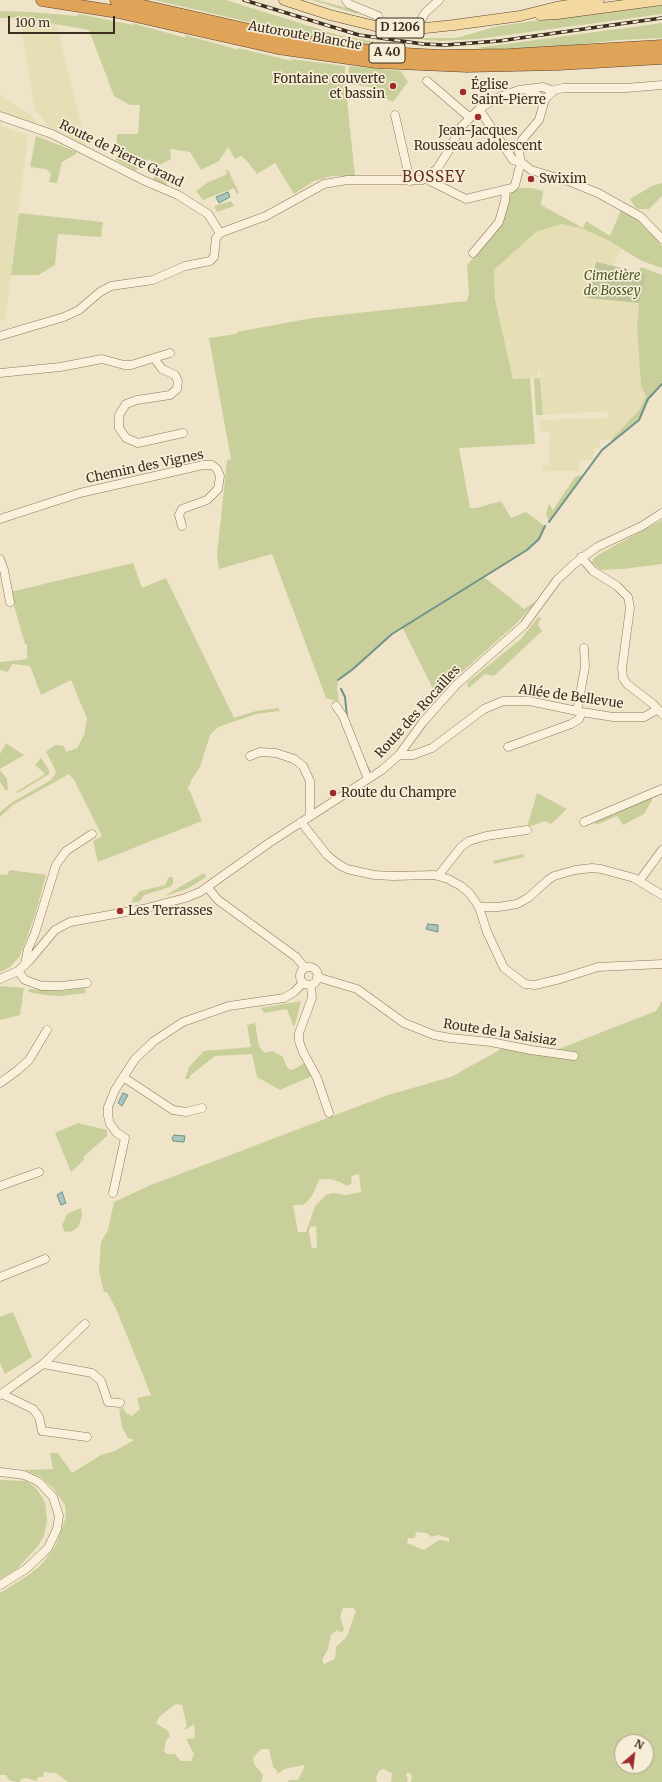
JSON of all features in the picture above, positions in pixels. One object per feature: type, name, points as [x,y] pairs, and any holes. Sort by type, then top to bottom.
[{"type":"highway","name":"Autoroute Blanche","points":[[42,0],[118,12],[278,48],[376,62],[467,66],[559,64],[662,58]]},
{"type":"highway","name":"Autoroute Blanche","points":[[116,0],[276,36],[335,47],[387,53],[440,56],[509,55],[662,46]]},
{"type":"main road","name":"D 1206","points":[[284,0],[375,26],[416,29],[520,16],[558,14],[662,0]]},
{"type":"main road","name":"D 1206","points":[[520,16],[556,6],[600,0]]},
{"type":"street","points":[[346,0],[349,4],[378,16]]},
{"type":"street","points":[[416,29],[424,13],[439,0]]},
{"type":"street","points":[[427,81],[469,118]]},
{"type":"street","points":[[426,178],[466,199],[506,190],[515,186],[521,162],[518,152],[520,144],[524,137],[537,123],[549,95],[563,88],[626,88],[662,85]]},
{"type":"street","points":[[0,336],[69,315],[78,310],[100,292],[111,286],[154,280],[185,266],[211,260],[214,257],[216,238],[220,233],[266,216],[328,182],[347,180],[419,181],[426,178],[437,169],[450,150],[458,131],[479,109],[499,97],[523,89],[543,87],[549,95]]},
{"type":"street","points":[[479,109],[513,160],[521,162],[531,170],[586,188],[625,207],[646,221],[662,239]]},
{"type":"street","points":[[395,115],[410,181]]},
{"type":"street","name":"Route de Pierre Grand","points":[[0,116],[52,134],[143,180],[178,195],[208,214],[220,233]]},
{"type":"street","points":[[473,253],[499,222],[505,201],[506,190]]},
{"type":"street","points":[[0,373],[48,368],[102,359],[128,365],[170,353]]},
{"type":"street","points":[[154,358],[162,369],[175,375],[178,381],[177,389],[170,395],[128,403],[123,407],[119,415],[119,428],[126,438],[138,442],[183,433]]},
{"type":"street","name":"Chemin des Vignes","points":[[0,519],[80,493],[203,465],[212,465],[218,470],[220,476],[218,489],[207,500],[181,510],[180,516],[182,526]]},
{"type":"street","name":"Route des Rocailles","points":[[22,968],[55,930],[70,922],[149,908],[195,895],[208,888],[228,871],[389,765],[399,755],[423,722],[451,689],[518,631],[558,580],[581,558],[596,547],[642,526],[662,513]]},
{"type":"street","points":[[581,558],[593,571],[617,586],[628,597],[630,608],[622,668],[623,678],[629,686],[660,712]]},
{"type":"street","points":[[0,559],[7,582],[10,602]]},
{"type":"street","points":[[508,747],[579,720],[585,667],[584,648]]},
{"type":"street","name":"Allée de Bellevue","points":[[399,755],[413,755],[432,748],[484,709],[503,701],[529,701],[579,712],[613,717],[638,717],[660,712]]},
{"type":"street","points":[[336,706],[343,716],[368,779]]},
{"type":"street","points":[[250,756],[260,752],[276,753],[294,760],[303,766],[310,781],[310,816]]},
{"type":"street","points":[[584,822],[662,789]]},
{"type":"street","points":[[301,822],[327,855],[347,869],[374,875],[438,876],[448,879],[465,888],[479,907],[487,932],[501,962],[509,973],[525,984],[540,984],[598,967],[662,964]]},
{"type":"street","points":[[438,876],[461,847],[469,841],[486,836],[526,830]]},
{"type":"street","points":[[87,983],[61,986],[42,986],[25,980],[22,968],[56,865],[66,851],[92,834]]},
{"type":"street","points":[[640,880],[662,850]]},
{"type":"street","points":[[479,907],[498,907],[516,904],[528,898],[551,878],[559,874],[581,869],[601,869],[640,880],[662,895]]},
{"type":"street","points":[[113,1193],[125,1138],[112,1127],[107,1112],[113,1093],[135,1059],[144,1049],[165,1033],[184,1022],[229,1006],[284,998],[307,984],[316,981],[317,977],[314,969],[305,968],[296,957],[218,900],[208,888]]},
{"type":"street","points":[[0,979],[22,968]]},
{"type":"street","points":[[305,968],[300,975],[307,984],[312,998],[299,1033],[299,1041],[303,1052],[317,1078],[329,1113]]},
{"type":"street","name":"Route de la Saisiaz","points":[[317,977],[361,992],[404,1023],[436,1035],[450,1038],[486,1041],[531,1050],[574,1056]]},
{"type":"street","points":[[0,1083],[10,1077],[29,1060],[47,1030]]},
{"type":"street","points":[[123,1077],[173,1110],[186,1112],[202,1108]]},
{"type":"street","points":[[0,1186],[39,1172]]},
{"type":"street","points":[[0,1277],[45,1259]]},
{"type":"street","points":[[85,1324],[43,1364],[1,1394],[33,1409],[39,1417],[42,1431],[87,1437]]},
{"type":"street","points":[[43,1364],[94,1374],[103,1385],[108,1402],[120,1403]]},
{"type":"street","points":[[0,1472],[24,1475],[43,1485],[56,1504],[58,1522],[52,1542],[43,1554],[26,1569],[0,1585]]},
{"type":"shaded area","points":[[20,18],[56,23],[87,147],[48,126],[35,111]]},
{"type":"shaded area","points":[[0,95],[32,116],[35,120],[34,123],[0,111]]},
{"type":"shaded area","points":[[0,121],[2,122],[1,126],[28,135],[5,321],[0,321]]},
{"type":"shaded area","points":[[562,224],[583,229],[621,249],[613,266],[596,263],[587,298],[639,303],[637,327],[641,385],[646,396],[639,410],[612,439],[599,440],[600,448],[594,449],[594,460],[579,460],[579,471],[543,471],[542,465],[549,466],[550,432],[540,432],[539,420],[608,418],[607,411],[543,415],[540,371],[538,371],[538,377],[513,379],[495,299],[494,270],[536,232]]},
{"type":"green space","points":[[154,0],[226,0],[338,35],[409,48],[331,41]]},
{"type":"green space","points":[[312,0],[317,0],[358,11],[357,14]]},
{"type":"green space","points":[[662,3],[662,14],[478,39],[441,41],[402,38],[393,35],[415,38],[456,38],[498,26]]},
{"type":"green space","points":[[0,11],[77,16],[79,14],[133,25],[132,23],[186,38],[185,35],[239,50],[238,48],[292,61],[291,59],[345,66],[345,81],[355,176],[333,176],[314,181],[294,194],[275,163],[257,174],[241,156],[235,159],[228,147],[219,161],[201,170],[190,152],[170,149],[171,159],[154,168],[150,159],[139,166],[136,171],[116,160],[117,134],[138,134],[140,105],[130,105],[114,96],[89,30],[20,18],[0,18]]},
{"type":"green space","points":[[662,23],[662,38],[620,40],[545,48],[494,50],[476,48]]},
{"type":"green space","points":[[349,66],[401,71],[408,82],[393,102],[380,95],[378,90],[374,94],[372,87],[348,84]]},
{"type":"green space","points":[[36,136],[77,152],[62,162],[57,183],[49,182],[51,174],[46,169],[30,167]]},
{"type":"green space","points":[[226,170],[228,170],[239,193],[237,194],[234,188],[203,200],[196,191],[207,183],[227,174]]},
{"type":"green space","points":[[161,175],[167,184],[166,185],[153,180],[154,177]]},
{"type":"green space","points":[[662,183],[662,196],[649,209],[638,209],[635,207],[630,199],[652,186]]},
{"type":"green space","points":[[520,188],[532,188],[543,191],[541,205],[583,228],[586,221],[610,236],[621,210],[637,219],[647,227],[662,246],[662,268],[642,261],[609,241],[583,229],[562,224],[536,232],[494,270],[495,299],[513,379],[530,378],[535,444],[459,448],[470,508],[476,508],[501,501],[511,518],[526,512],[545,526],[539,539],[527,550],[484,577],[524,609],[533,603],[534,604],[517,623],[436,695],[402,627],[338,680],[337,688],[339,702],[326,698],[272,554],[219,569],[217,555],[227,460],[231,459],[209,338],[237,334],[237,332],[312,318],[467,301],[469,294],[467,266],[477,252],[510,195],[513,191]]},
{"type":"green space","points":[[231,201],[234,206],[217,212],[214,206]]},
{"type":"green space","points":[[19,213],[103,222],[101,237],[58,234],[55,265],[38,275],[11,275]]},
{"type":"green space","name":"Cimetière de Bossey","points":[[596,262],[647,274],[639,303],[587,298]]},
{"type":"green space","points":[[641,267],[662,275],[662,384],[648,399],[639,420],[611,443],[612,439],[639,410],[646,396],[641,386],[637,327],[639,303],[647,274],[639,272]]},
{"type":"green space","points":[[534,378],[540,378],[543,415],[536,415]]},
{"type":"green space","points":[[585,474],[549,522],[546,513],[549,504],[553,510],[575,477]]},
{"type":"green space","points":[[662,520],[662,564],[623,569],[600,570],[592,562],[594,558],[605,551]]},
{"type":"green space","points":[[133,563],[142,588],[166,578],[234,718],[256,711],[278,708],[280,711],[256,714],[218,727],[210,735],[200,767],[187,790],[189,789],[202,821],[98,862],[93,841],[102,836],[74,780],[69,774],[13,805],[0,817],[0,812],[11,803],[51,780],[56,773],[46,752],[55,745],[64,746],[66,752],[77,748],[84,735],[87,719],[71,680],[41,695],[30,666],[12,664],[8,672],[0,670],[0,662],[27,659],[27,644],[25,644],[10,592]]},
{"type":"green space","points":[[538,617],[541,618],[538,625],[542,631],[494,676],[485,674],[469,688],[467,685],[468,682],[521,639]]},
{"type":"green space","points":[[6,743],[24,755],[0,769],[0,754]]},
{"type":"green space","points":[[41,758],[49,770],[49,774],[18,793],[16,792],[45,774],[35,765]]},
{"type":"green space","points":[[0,770],[7,779],[8,790],[6,791],[0,782]]},
{"type":"green space","points":[[537,793],[567,809],[551,824],[545,821],[528,827],[528,824]]},
{"type":"green space","points":[[652,798],[644,814],[623,825],[617,816],[596,825],[595,822]]},
{"type":"green space","points":[[523,854],[524,857],[494,864],[493,861]]},
{"type":"green space","points":[[10,870],[46,875],[35,915],[20,956],[10,967],[0,972],[0,874],[7,875]]},
{"type":"green space","points":[[204,873],[206,877],[187,889],[164,896]]},
{"type":"green space","points":[[169,877],[173,877],[173,884],[170,887],[144,895],[140,901],[132,903],[133,897],[140,891],[165,885]]},
{"type":"green space","points":[[0,986],[24,988],[20,1015],[0,1020]]},
{"type":"green space","points":[[85,988],[86,993],[60,996],[28,992],[29,989],[61,991]]},
{"type":"green space","points":[[301,1001],[295,1025],[293,1026],[287,1009],[264,1013],[261,1008]]},
{"type":"green space","points":[[662,1001],[662,1782],[411,1782],[412,1776],[410,1773],[407,1773],[407,1782],[391,1782],[392,1773],[383,1769],[379,1771],[376,1778],[377,1782],[288,1782],[289,1780],[298,1780],[304,1765],[284,1769],[276,1775],[278,1772],[273,1767],[269,1749],[261,1749],[253,1758],[254,1764],[263,1775],[261,1782],[68,1782],[56,1773],[44,1772],[43,1777],[38,1777],[36,1781],[27,1778],[21,1779],[20,1782],[16,1782],[9,1780],[6,1775],[0,1775],[0,1593],[30,1574],[42,1564],[56,1545],[66,1517],[65,1505],[53,1488],[41,1477],[24,1470],[53,1469],[50,1453],[58,1453],[72,1473],[101,1455],[115,1451],[134,1440],[128,1438],[122,1427],[119,1409],[123,1408],[126,1413],[132,1416],[140,1409],[137,1398],[151,1395],[117,1311],[107,1292],[104,1292],[99,1271],[101,1242],[108,1230],[114,1202],[151,1185],[388,1095],[451,1077],[503,1048],[556,1050],[656,1011]],"holes":[[[359,1174],[361,1192],[346,1195],[333,1193],[326,1195],[315,1206],[306,1232],[298,1232],[293,1205],[303,1205],[307,1202],[313,1194],[319,1180],[330,1179],[347,1186],[352,1183],[351,1176]],[[316,1226],[317,1248],[312,1248],[309,1233],[310,1227]],[[416,1532],[427,1533],[431,1537],[438,1535],[449,1538],[449,1542],[439,1540],[424,1550],[407,1543],[408,1538],[415,1538]],[[343,1608],[353,1608],[356,1611],[347,1636],[336,1647],[335,1659],[324,1664],[322,1660],[328,1649],[331,1635],[337,1630],[342,1633],[344,1629],[340,1617]],[[176,1704],[182,1705],[187,1726],[184,1729],[185,1730],[194,1724],[195,1738],[186,1739],[194,1754],[191,1761],[181,1761],[175,1754],[167,1754],[164,1751],[166,1741],[170,1736],[168,1731],[156,1723],[160,1716]]]},
{"type":"green space","points":[[255,1023],[259,1046],[264,1053],[272,1051],[282,1056],[290,1070],[305,1063],[312,1076],[280,1090],[257,1077],[252,1054],[215,1056],[191,1075],[189,1079],[185,1079],[189,1067],[204,1051],[251,1047],[247,1025]]},
{"type":"green space","points":[[78,1123],[107,1130],[107,1136],[83,1157],[85,1159],[71,1172],[55,1133]]},
{"type":"green space","points":[[81,1208],[82,1215],[79,1226],[73,1231],[65,1232],[62,1226],[67,1214]]},
{"type":"green space","points":[[13,1312],[32,1357],[5,1374],[0,1363],[0,1317]]},
{"type":"green space","points":[[0,1480],[26,1481],[36,1488],[45,1502],[47,1520],[44,1536],[38,1546],[17,1569],[0,1579]]},
{"type":"water","points":[[228,192],[230,197],[219,203],[216,197]]},
{"type":"water","points":[[428,924],[438,925],[438,932],[426,929]]},
{"type":"water","points":[[123,1093],[128,1095],[122,1106],[118,1103]]},
{"type":"water","points":[[174,1135],[185,1136],[184,1142],[173,1141],[172,1138]]},
{"type":"water","points":[[62,1192],[66,1203],[61,1205],[57,1195]]},
{"type":"waterway","points":[[549,522],[602,450],[639,420],[648,399],[662,384]]},
{"type":"waterway","points":[[338,680],[353,669],[392,634],[527,550],[539,539],[545,526]]},
{"type":"waterway","points":[[341,689],[345,697],[347,717]]},
{"type":"waterway","points":[[366,765],[369,771]]},
{"type":"railway","points":[[244,0],[359,35],[423,44],[445,45],[499,41],[662,18]]},
{"type":"place","name":"Fontaine couverte et bassin","points":[[393,86]]},
{"type":"place","name":"Église Saint-Pierre","points":[[463,92]]},
{"type":"place","name":"Jean-Jacques Rousseau adolescent","points":[[478,117]]},
{"type":"place","name":"Swixim","points":[[531,179]]},
{"type":"place","name":"Route du Champre","points":[[333,793]]},
{"type":"place","name":"Les Terrasses","points":[[120,911]]},
{"type":"district","name":"BOSSEY","points":[[434,178]]}]
